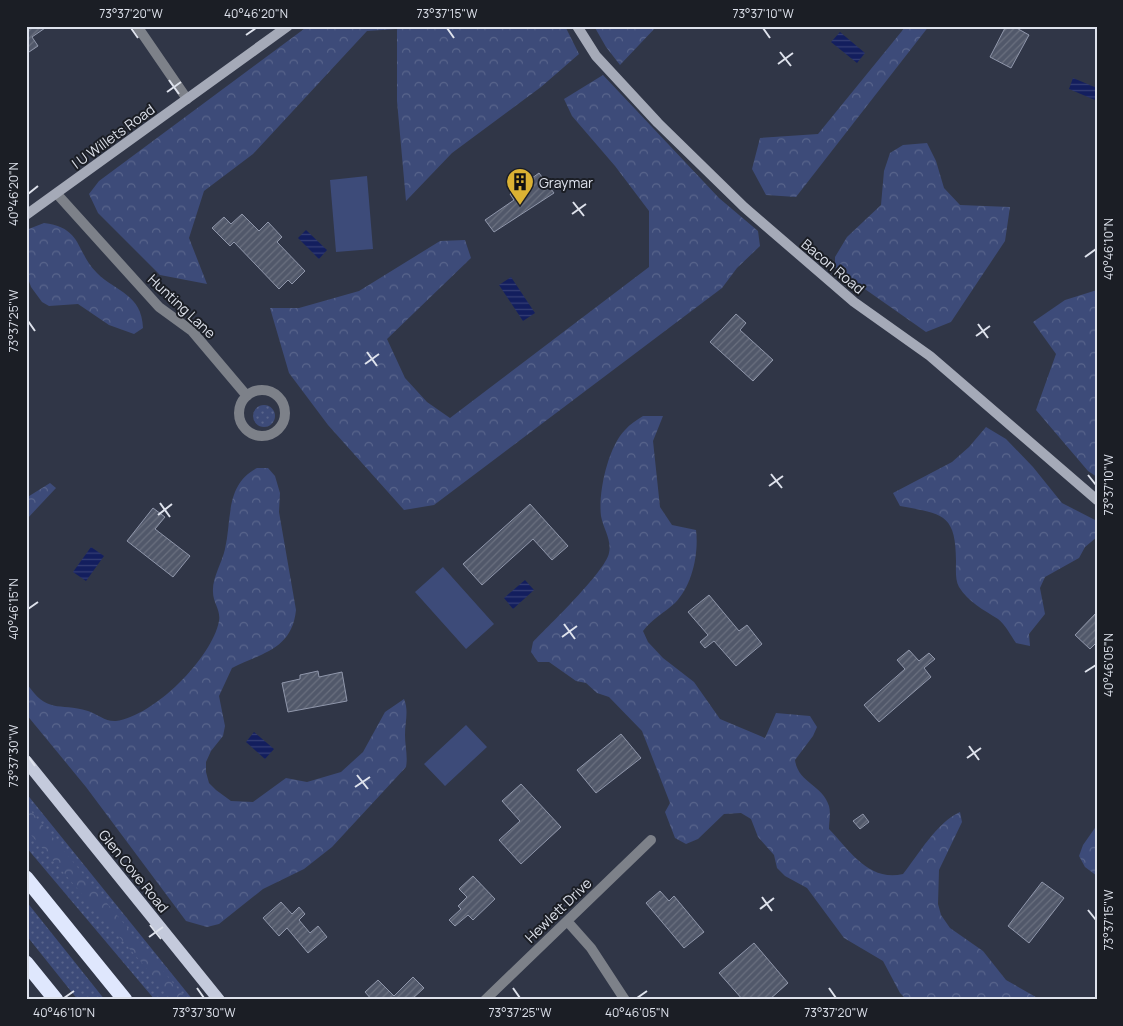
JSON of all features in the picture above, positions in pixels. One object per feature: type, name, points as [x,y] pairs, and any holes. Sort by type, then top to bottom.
[{"type":"highway","points":[[26,878],[125,1000]]},
{"type":"highway","points":[[26,964],[56,1000]]},
{"type":"main road","name":"Glen Cove Road","points":[[26,761],[219,1000]]},
{"type":"street","points":[[137,26],[187,99]]},
{"type":"street","name":"I U Willets Road","points":[[26,215],[288,26]]},
{"type":"street","name":"Bacon Road","points":[[576,26],[596,56],[658,123],[744,207],[838,290],[930,356],[1097,500]]},
{"type":"street","name":"Hunting Lane","points":[[57,194],[159,307],[192,331],[247,396]]},
{"type":"street","points":[[262,390],[277,395],[285,408],[285,417],[278,431],[271,435],[259,437],[247,432],[242,427],[238,414],[242,401],[247,396],[262,390]]},
{"type":"street","name":"Hewlett Drive","points":[[485,1000],[651,840]]},
{"type":"street","points":[[567,921],[591,948],[625,1000]]},
{"type":"green space","points":[[308,26],[565,26],[579,54],[541,87],[452,153],[406,201],[397,101],[397,29],[367,31],[253,154],[204,191],[189,238],[207,284],[160,275],[98,213],[89,194],[99,181]]},
{"type":"green space","points":[[594,26],[657,26],[620,65],[606,47]]},
{"type":"green space","points":[[906,26],[929,26],[796,197],[766,195],[752,169],[760,138],[818,134]]},
{"type":"green space","points":[[603,75],[719,198],[758,231],[760,246],[737,268],[722,288],[434,505],[404,510],[328,425],[289,373],[270,308],[299,308],[359,291],[440,241],[465,240],[471,258],[387,339],[405,378],[427,402],[450,418],[649,267],[649,211],[615,166],[572,116],[564,99]]},
{"type":"green space","points":[[927,143],[936,161],[944,188],[960,205],[1010,207],[1005,241],[951,322],[926,332],[835,268],[835,257],[847,237],[881,205],[884,171],[890,153],[903,145]]},
{"type":"green space","points":[[367,176],[373,249],[336,252],[330,180]]},
{"type":"green space","points":[[44,223],[57,226],[72,235],[97,273],[133,301],[142,317],[143,328],[134,334],[109,325],[78,304],[49,306],[42,302],[31,287],[26,273],[26,230]]},
{"type":"green space","points":[[1097,290],[1097,477],[1088,471],[1036,410],[1056,354],[1033,322],[1065,300]]},
{"type":"green space","points":[[264,405],[272,408],[275,416],[272,424],[264,427],[256,424],[253,416],[256,408]]},
{"type":"green space","points":[[643,416],[663,416],[653,441],[660,507],[672,525],[696,530],[697,539],[693,569],[686,588],[675,603],[643,631],[648,642],[663,658],[694,682],[720,719],[765,738],[776,713],[810,716],[817,727],[813,736],[795,760],[797,768],[805,779],[822,793],[826,799],[830,809],[829,829],[861,863],[870,869],[891,875],[903,874],[936,831],[960,812],[962,822],[939,870],[938,904],[941,915],[950,928],[983,951],[1006,980],[1041,1000],[907,1000],[900,993],[883,961],[844,938],[807,888],[785,876],[777,868],[774,855],[758,837],[751,819],[741,813],[724,814],[698,839],[686,844],[675,838],[665,812],[670,803],[642,731],[609,697],[597,693],[586,683],[576,681],[549,662],[538,662],[531,652],[533,642],[598,573],[605,562],[610,548],[602,521],[600,506],[609,459],[625,430]]},
{"type":"green space","points":[[986,427],[1006,439],[1033,467],[1062,503],[1097,521],[1097,537],[1085,547],[1079,558],[1045,577],[1040,588],[1045,614],[1029,634],[1030,646],[1016,643],[1001,621],[972,601],[959,587],[956,578],[953,533],[944,518],[926,511],[900,506],[893,493],[952,462],[969,447]]},
{"type":"green space","points":[[257,468],[268,468],[275,476],[280,493],[279,512],[296,610],[293,623],[282,642],[264,654],[232,668],[219,696],[225,726],[223,736],[211,751],[206,762],[209,783],[231,801],[253,802],[286,778],[307,782],[341,772],[363,752],[385,712],[404,699],[407,712],[405,735],[407,763],[406,767],[332,847],[304,869],[263,889],[219,924],[207,927],[186,921],[86,787],[26,714],[26,682],[40,699],[47,703],[54,706],[88,711],[112,721],[131,717],[147,708],[179,683],[205,652],[214,636],[219,617],[213,596],[213,587],[225,549],[232,504],[239,484]]},
{"type":"green space","points":[[50,483],[56,488],[26,520],[26,498]]},
{"type":"green space","points":[[443,567],[494,624],[466,649],[415,592]]},
{"type":"green space","points":[[466,725],[487,747],[445,786],[424,764]]},
{"type":"green space","points":[[26,793],[193,1000],[155,1000],[26,847]]},
{"type":"green space","points":[[26,805],[187,1000],[174,1000],[26,829]]},
{"type":"green space","points":[[1097,825],[1097,876],[1085,867],[1079,856],[1083,845]]},
{"type":"green space","points":[[26,901],[105,1000],[78,1000],[26,935]]},
{"type":"shaded area","points":[[840,32],[865,53],[857,63],[831,42]]},
{"type":"shaded area","points":[[1073,78],[1097,88],[1095,100],[1069,89]]},
{"type":"shaded area","points":[[306,230],[327,250],[319,259],[298,238]]},
{"type":"shaded area","points":[[511,277],[535,313],[523,321],[499,285]]},
{"type":"shaded area","points":[[91,547],[104,556],[86,581],[73,572]]},
{"type":"shaded area","points":[[525,580],[534,590],[513,609],[504,598]]},
{"type":"shaded area","points":[[254,732],[274,749],[265,759],[246,742]]},
{"type":"building","points":[[26,26],[48,26],[32,37],[38,46],[26,54]]},
{"type":"building","points":[[1006,26],[1013,26],[1029,35],[1011,68],[990,57]]},
{"type":"building","name":"Graymar","points":[[539,173],[554,193],[494,232],[485,220],[514,200],[510,194]]},
{"type":"building","points":[[242,214],[259,231],[268,222],[282,237],[277,242],[305,271],[292,284],[288,280],[279,289],[234,242],[230,246],[212,228],[224,217],[231,224]]},
{"type":"building","points":[[736,314],[746,323],[740,330],[773,360],[753,381],[710,342]]},
{"type":"building","points":[[530,504],[568,546],[552,560],[533,539],[482,585],[463,564]]},
{"type":"building","points":[[153,508],[165,517],[155,529],[190,556],[173,577],[127,541]]},
{"type":"building","points":[[709,595],[739,631],[747,625],[762,644],[736,666],[714,641],[705,648],[700,642],[708,635],[688,612]]},
{"type":"building","points":[[1097,612],[1097,642],[1090,649],[1075,635]]},
{"type":"building","points":[[909,650],[919,661],[929,653],[935,659],[924,668],[931,677],[879,722],[864,705],[905,669],[897,660]]},
{"type":"building","points":[[318,671],[319,677],[342,672],[347,701],[288,712],[282,683],[300,679],[300,675]]},
{"type":"building","points":[[621,734],[641,758],[596,793],[577,770]]},
{"type":"building","points":[[521,784],[561,827],[521,864],[499,840],[520,821],[502,801]]},
{"type":"building","points":[[863,814],[869,822],[860,829],[853,821]]},
{"type":"building","points":[[473,876],[495,899],[473,920],[468,915],[455,926],[449,920],[461,909],[458,906],[467,897],[459,889]]},
{"type":"building","points":[[1042,882],[1064,898],[1029,943],[1008,926]]},
{"type":"building","points":[[660,891],[669,901],[674,896],[704,932],[684,948],[646,903]]},
{"type":"building","points":[[281,902],[292,914],[299,907],[305,914],[299,920],[310,933],[318,926],[327,937],[308,953],[287,928],[279,936],[263,918]]},
{"type":"building","points":[[754,943],[788,983],[769,1000],[743,1000],[719,973]]},
{"type":"building","points":[[413,977],[424,988],[411,1000],[372,1000],[365,992],[378,980],[394,996]]},
{"type":"place","name":"Graymar","points":[[520,206]]}]
